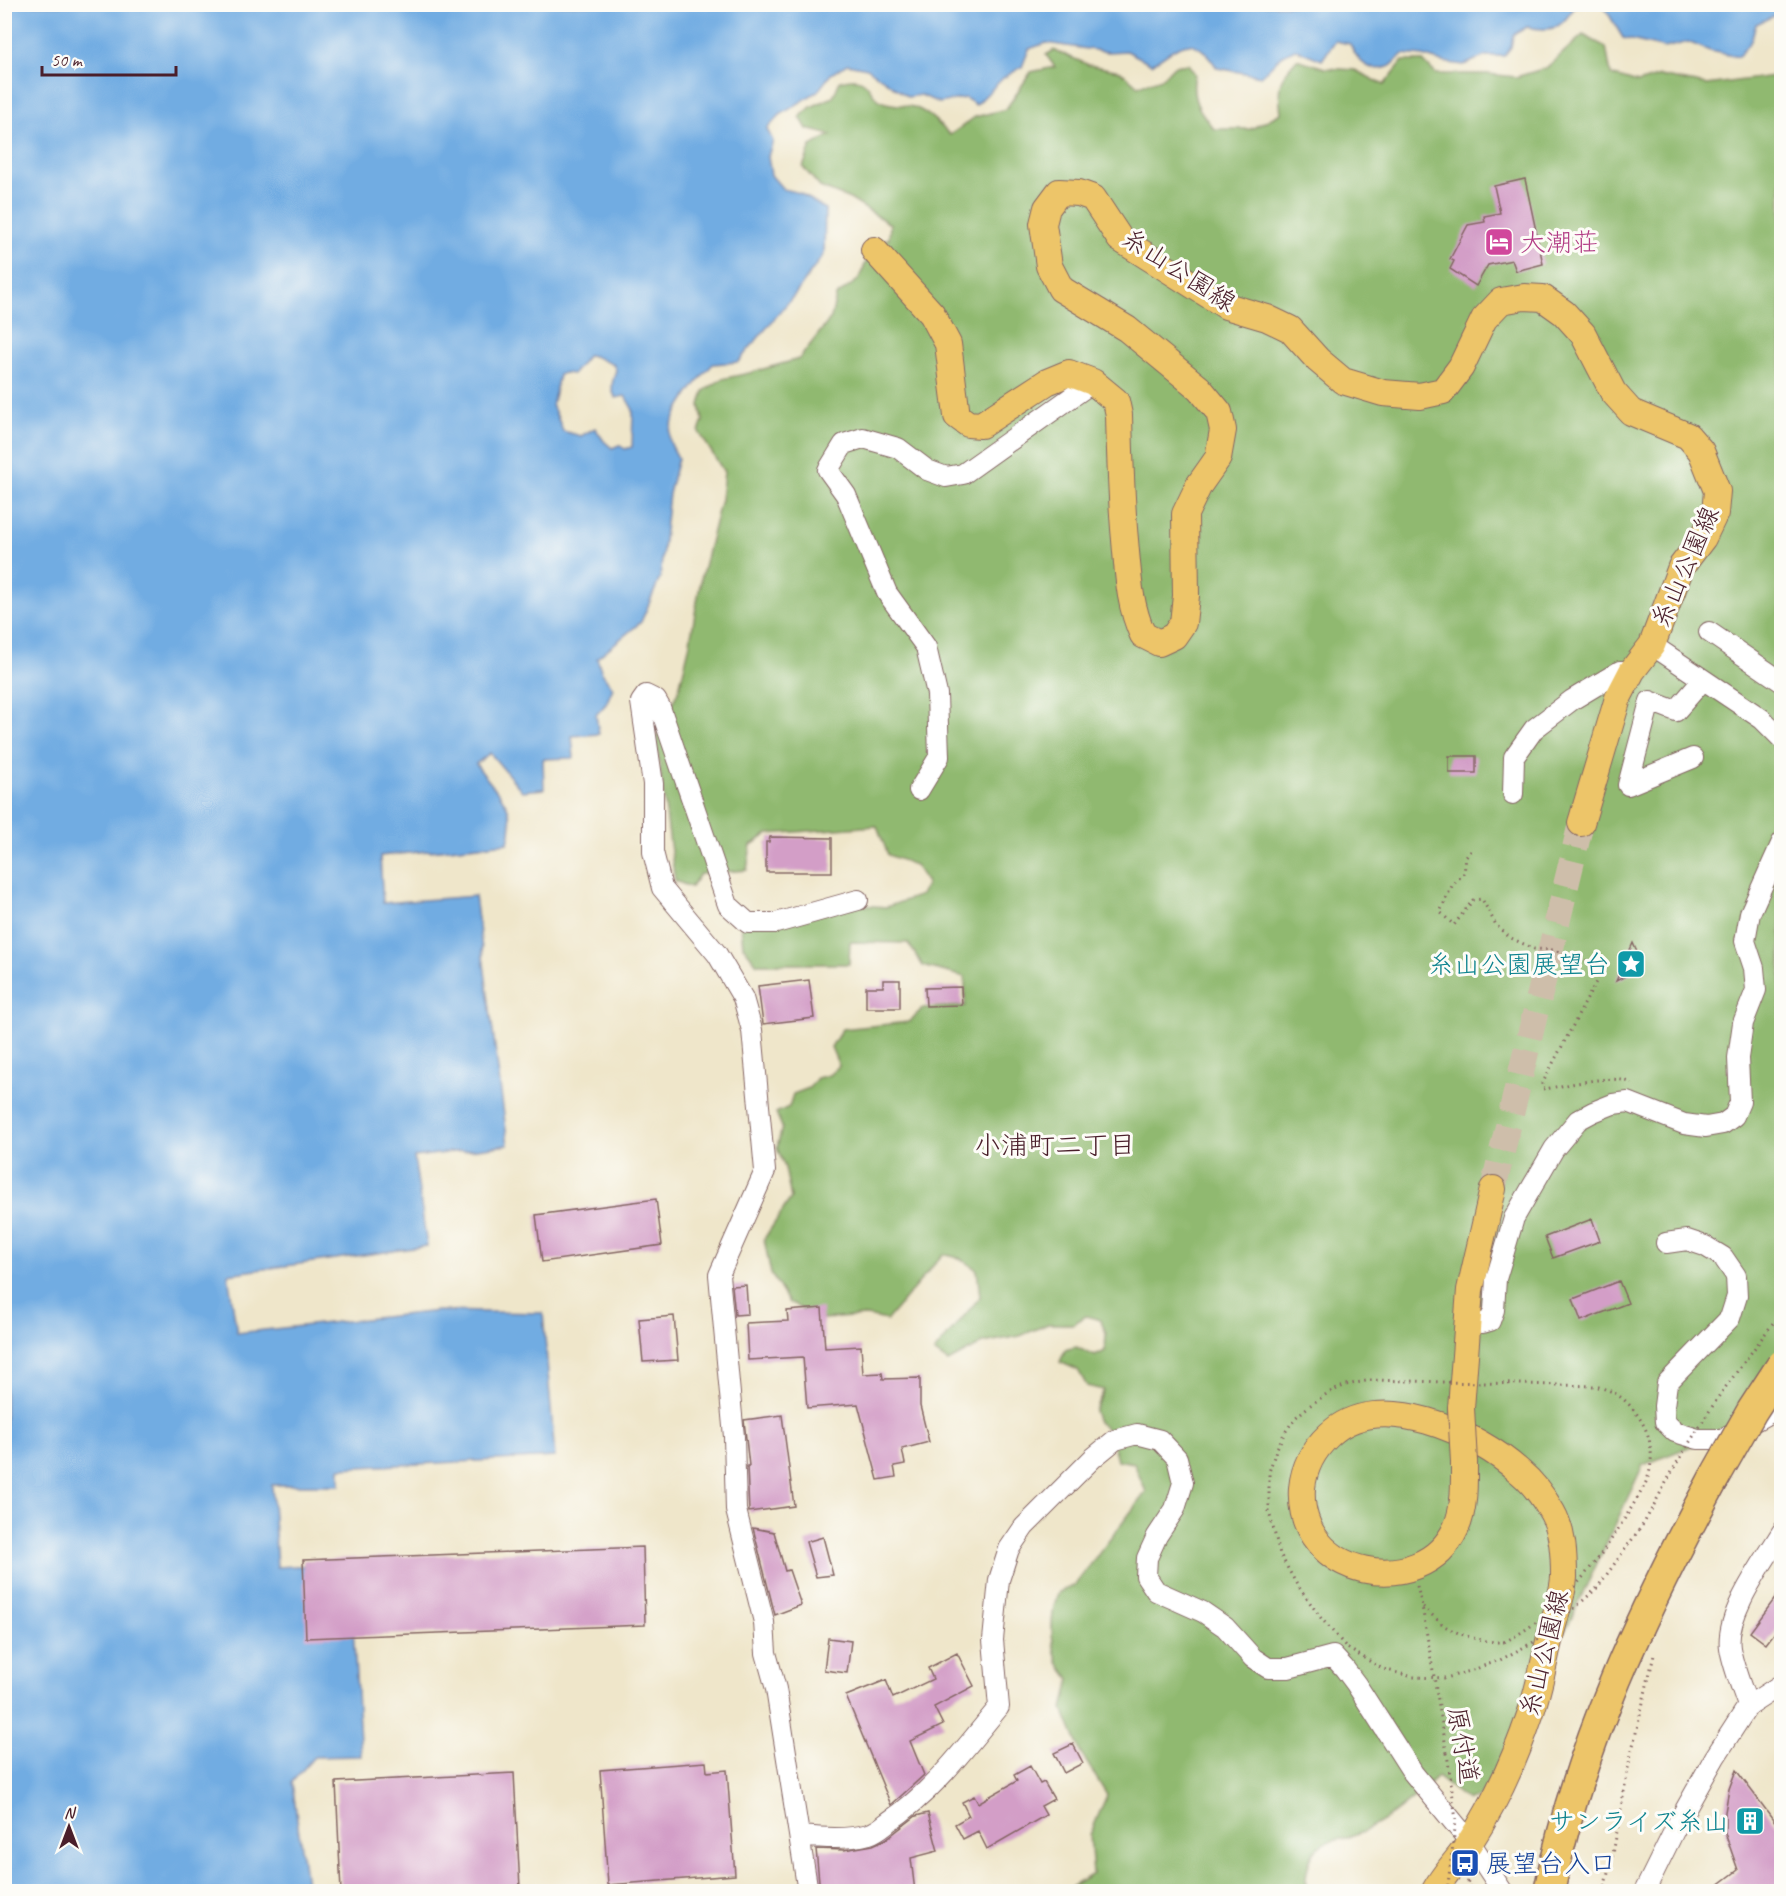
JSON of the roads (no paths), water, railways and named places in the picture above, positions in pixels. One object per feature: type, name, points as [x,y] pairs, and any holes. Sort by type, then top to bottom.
[{"type":"highway","points":[[1549,1892],[1569,1812],[1613,1685],[1665,1570],[1752,1411],[1782,1365]]},
{"type":"highway","points":[[1713,1480],[1782,1384]]},
{"type":"main road","name":"糸山公園線","points":[[874,250],[932,314],[948,344],[957,416],[968,424],[981,425],[1047,382],[1069,373],[1093,382],[1116,401],[1119,415],[1121,501],[1134,616],[1143,635],[1159,642],[1174,636],[1183,623],[1186,596],[1185,514],[1199,485],[1218,458],[1223,430],[1219,412],[1199,387],[1127,329],[1061,289],[1049,266],[1043,224],[1047,208],[1059,192],[1079,193],[1093,198],[1120,239],[1226,306],[1267,318],[1290,328],[1318,360],[1343,381],[1383,393],[1420,396],[1443,391],[1461,367],[1484,319],[1501,301],[1524,297],[1543,298],[1564,313],[1583,334],[1613,392],[1631,412],[1688,436],[1701,451],[1717,491],[1715,513],[1703,538],[1681,567],[1652,645],[1632,671],[1618,698],[1581,823]]},
{"type":"main road","name":"糸山公園線","points":[[1434,1892],[1470,1842],[1512,1765],[1532,1710],[1564,1580],[1561,1536],[1552,1513],[1521,1473],[1495,1452],[1454,1431],[1408,1415],[1382,1414],[1356,1418],[1336,1429],[1316,1447],[1307,1466],[1302,1488],[1304,1510],[1311,1535],[1326,1552],[1345,1564],[1369,1571],[1392,1572],[1411,1567],[1431,1557],[1446,1544],[1456,1528],[1464,1496],[1464,1462],[1461,1408],[1470,1290],[1493,1189]]},
{"type":"street","points":[[919,790],[939,757],[937,694],[926,647],[887,593],[846,495],[828,470],[844,444],[863,438],[898,448],[927,470],[946,477],[963,474],[1093,382]]},
{"type":"street","points":[[1709,632],[1782,682]]},
{"type":"street","points":[[1652,645],[1779,730]]},
{"type":"street","points":[[1513,794],[1514,757],[1534,729],[1572,700],[1620,671],[1632,671]]},
{"type":"street","points":[[1693,758],[1628,785],[1650,701],[1676,711],[1703,680]]},
{"type":"street","points":[[808,1892],[776,1689],[766,1653],[764,1622],[736,1510],[735,1437],[719,1275],[765,1171],[752,1030],[743,998],[717,954],[662,888],[653,852],[653,784],[641,702],[646,695],[656,700],[660,707],[728,905],[748,923],[776,924],[858,900]]},
{"type":"street","points":[[1467,1322],[1490,1321],[1494,1310],[1496,1279],[1514,1218],[1554,1149],[1578,1120],[1613,1104],[1628,1102],[1684,1124],[1706,1127],[1723,1124],[1734,1116],[1740,1102],[1738,1058],[1743,1023],[1756,990],[1754,968],[1745,942],[1750,914],[1782,842]]},
{"type":"street","points":[[1666,1243],[1687,1240],[1705,1246],[1723,1257],[1736,1275],[1737,1296],[1730,1318],[1667,1383],[1664,1406],[1665,1422],[1675,1432],[1698,1439],[1722,1439],[1782,1406]]},
{"type":"street","points":[[800,1836],[829,1838],[870,1834],[907,1809],[939,1779],[999,1707],[993,1640],[999,1580],[1009,1548],[1024,1527],[1093,1458],[1115,1440],[1137,1434],[1160,1440],[1177,1458],[1184,1483],[1175,1509],[1157,1536],[1147,1558],[1146,1576],[1156,1591],[1203,1612],[1225,1627],[1253,1659],[1268,1668],[1288,1668],[1333,1656],[1356,1684],[1413,1773],[1470,1842],[1503,1892]]},
{"type":"street","points":[[1748,1706],[1730,1648],[1733,1620],[1782,1532]]},
{"type":"street","points":[[1644,1892],[1680,1819],[1715,1757],[1748,1706],[1782,1684]]},
{"type":"water","points":[[5,5],[1576,5],[1566,19],[1557,26],[1544,29],[1527,27],[1513,35],[1511,47],[1504,56],[1485,56],[1464,65],[1403,54],[1394,64],[1375,69],[1360,60],[1350,44],[1335,41],[1322,60],[1295,49],[1281,56],[1261,76],[1217,68],[1209,56],[1194,45],[1180,46],[1152,64],[1127,51],[1108,52],[1046,43],[1029,49],[1022,67],[1003,78],[976,105],[965,98],[939,103],[921,95],[908,97],[867,68],[847,64],[831,74],[818,91],[780,115],[767,129],[773,141],[768,156],[771,175],[783,189],[800,193],[825,209],[824,254],[796,293],[738,362],[713,364],[692,389],[678,411],[670,432],[671,443],[678,458],[669,494],[660,578],[641,622],[597,658],[602,673],[613,688],[606,704],[596,715],[599,734],[572,736],[574,758],[543,759],[544,789],[522,791],[490,753],[476,764],[504,800],[508,809],[511,830],[508,843],[380,856],[383,903],[475,896],[508,1145],[414,1157],[427,1246],[228,1274],[237,1333],[438,1311],[543,1313],[555,1457],[340,1468],[340,1485],[272,1485],[277,1567],[349,1563],[361,1756],[314,1757],[292,1782],[307,1891],[5,1892]],"holes":[[[588,355],[613,364],[616,370],[612,384],[614,394],[616,398],[625,396],[633,410],[632,447],[625,449],[619,445],[612,448],[595,428],[581,436],[563,431],[552,406],[559,375],[573,374]]]},
{"type":"water","points":[[1603,5],[1781,5],[1781,16],[1776,15],[1756,24],[1751,41],[1738,57],[1710,51],[1688,42],[1665,48],[1623,38]]},
{"type":"tunnel","points":[[1493,1189],[1581,823]]},
{"type":"place","name":"大潮荘","points":[[1499,242]]},
{"type":"place","name":"糸山公園展望台","points":[[1631,964]]},
{"type":"place","name":"サンライズ糸山","points":[[1750,1821]]},
{"type":"place","name":"展望台入口","points":[[1465,1863]]},
{"type":"district","name":"小浦町二丁目","points":[[1055,1145]]}]
